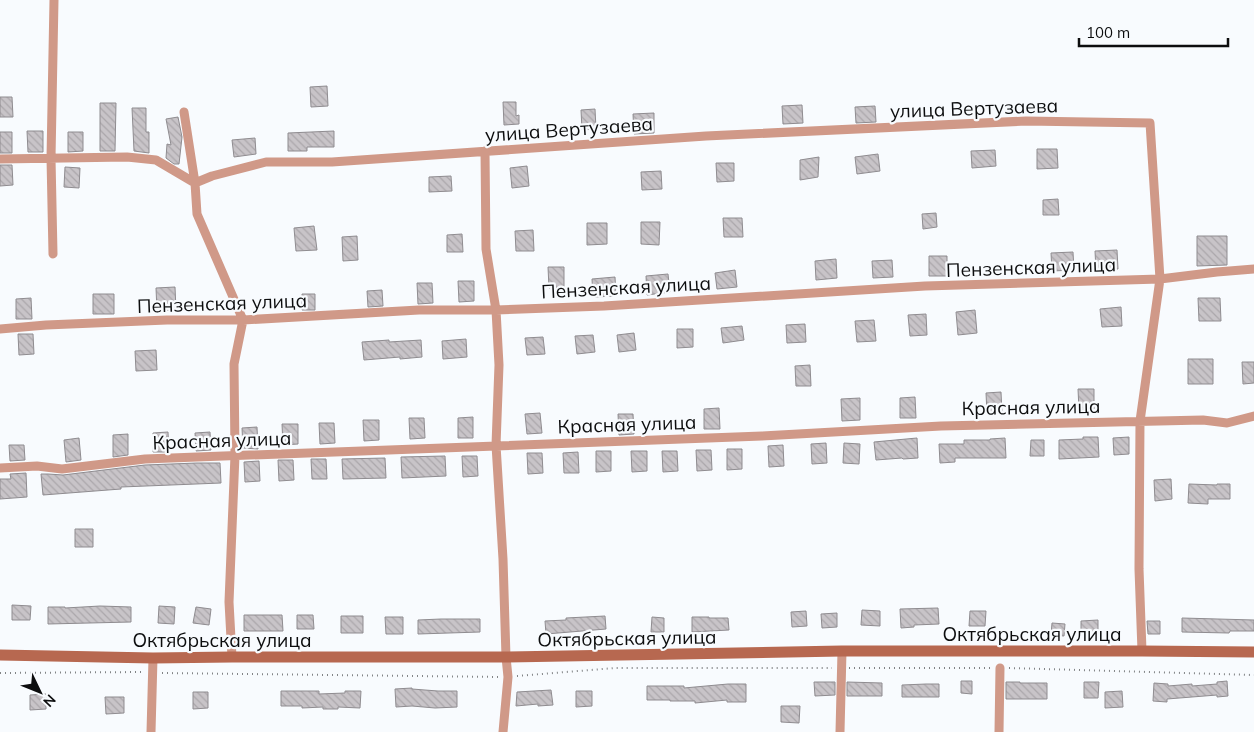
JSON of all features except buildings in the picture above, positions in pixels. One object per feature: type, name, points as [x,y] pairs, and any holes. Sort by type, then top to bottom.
[{"type":"main road","name":"Октябрьская улица","points":[[0,655],[153,658],[506,657],[842,651],[1254,652]]},
{"type":"street","points":[[53,254],[51,158],[54,0]]},
{"type":"street","points":[[184,112],[195,183],[197,214],[243,320],[234,364],[234,455],[229,602],[232,657]]},
{"type":"street","name":"улица Вертузаева","points":[[195,183],[212,176],[266,162],[332,162],[706,136],[1026,121],[1150,123],[1160,279]]},
{"type":"street","points":[[485,151],[486,249],[496,310],[499,365],[496,445],[508,677],[504,732]]},
{"type":"street","points":[[0,159],[127,157],[156,160],[195,183]]},
{"type":"street","name":"Пензенская улица","points":[[0,328],[167,320],[243,320],[419,310],[496,310],[604,306],[925,286],[1160,279],[1254,269]]},
{"type":"street","points":[[1142,651],[1139,569],[1140,421],[1160,279]]},
{"type":"street","name":"Красная улица","points":[[0,468],[37,466],[62,469],[144,459],[762,436],[941,426],[1203,420],[1227,423],[1254,416]]},
{"type":"street","points":[[840,732],[842,651]]},
{"type":"street","points":[[151,732],[153,658]]},
{"type":"street","points":[[999,732],[1000,668]]},
{"type":"path","points":[[0,673],[153,672],[508,677],[615,668],[1021,667],[1254,674]]}]
